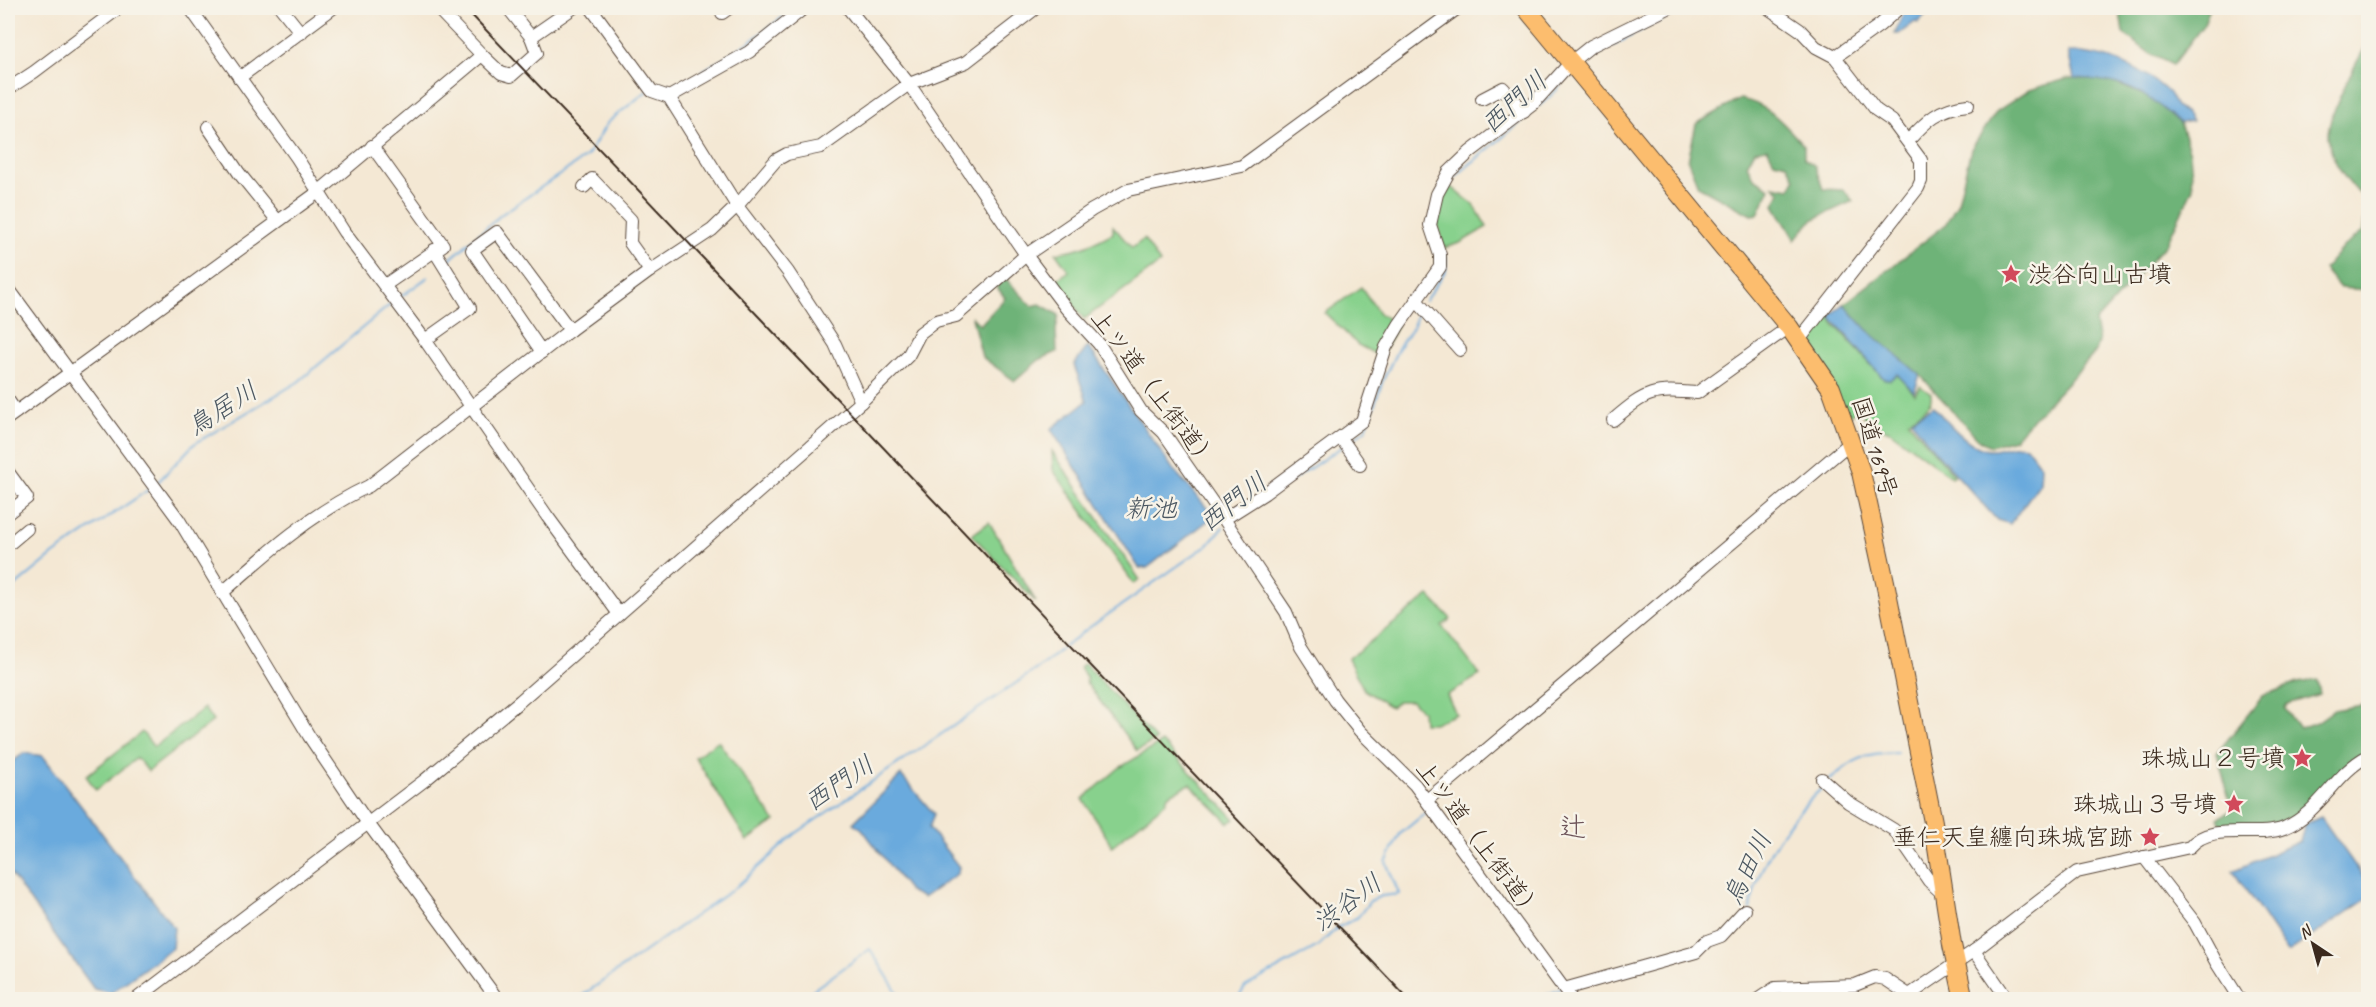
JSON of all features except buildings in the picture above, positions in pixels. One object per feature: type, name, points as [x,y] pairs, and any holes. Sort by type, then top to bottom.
[{"type":"highway","name":"国道169号","points":[[1526,8],[1794,333],[1831,388],[1861,472],[1885,582],[1933,822],[1964,999]]},
{"type":"street","points":[[8,89],[119,8]]},
{"type":"street","points":[[190,8],[317,193],[474,407],[547,516],[619,614]]},
{"type":"street","points":[[281,8],[301,33]]},
{"type":"street","points":[[239,78],[333,8]]},
{"type":"street","points":[[437,8],[501,73],[512,76],[537,53],[531,37],[508,8]]},
{"type":"street","points":[[531,37],[573,8]]},
{"type":"street","points":[[591,8],[651,89],[669,97],[737,206],[788,272],[835,344],[861,402]]},
{"type":"street","points":[[669,97],[749,52],[804,8]]},
{"type":"street","name":"上ツ道（上街道）","points":[[848,8],[909,84],[1026,255],[1066,308],[1099,344],[1141,411],[1164,433],[1227,522],[1286,612],[1301,647],[1335,700],[1360,731],[1415,784],[1568,994]]},
{"type":"street","points":[[222,592],[282,541],[339,500],[369,486],[402,458],[474,407],[570,330],[650,271],[698,240],[737,206],[776,160],[787,154],[821,147],[909,84],[966,62],[1036,8]]},
{"type":"street","points":[[135,999],[460,751],[861,402],[908,356],[920,333],[936,321],[956,316],[1026,255],[1092,210],[1128,190],[1242,166],[1314,111],[1458,8]]},
{"type":"street","points":[[1227,522],[1344,441],[1362,421],[1386,348],[1420,303],[1440,267],[1440,255],[1430,225],[1437,194],[1458,163],[1575,68],[1591,46],[1668,8]]},
{"type":"street","points":[[1613,420],[1650,393],[1663,390],[1697,393],[1794,333],[1918,188],[1921,181],[1921,160],[1892,121],[1876,110],[1835,57],[1816,47],[1800,30],[1768,8]]},
{"type":"street","points":[[1835,57],[1880,25],[1899,8]]},
{"type":"street","points":[[8,400],[12,416],[277,220],[317,193],[482,55]]},
{"type":"street","points":[[1482,99],[1503,88],[1524,111]]},
{"type":"street","points":[[1908,141],[1924,124],[1948,107],[1968,105]]},
{"type":"street","points":[[208,127],[239,173],[277,220]]},
{"type":"street","points":[[372,146],[443,245],[385,285]]},
{"type":"street","points":[[584,187],[592,179],[631,220],[630,243],[650,271]]},
{"type":"street","points":[[542,352],[472,250],[497,232],[570,330]]},
{"type":"street","points":[[425,340],[470,308],[434,250]]},
{"type":"street","points":[[8,288],[69,375],[178,520],[309,736],[367,822],[498,999]]},
{"type":"street","points":[[1420,303],[1461,350]]},
{"type":"street","points":[[1344,441],[1360,465]]},
{"type":"street","points":[[1427,800],[1851,442]]},
{"type":"street","points":[[8,472],[27,498],[8,513]]},
{"type":"street","points":[[8,544],[27,529]]},
{"type":"street","points":[[1757,999],[1775,988],[1855,985],[1875,977],[1885,979],[1905,997],[1974,951],[2077,872],[2190,847],[2194,842],[2211,836],[2285,828],[2322,802],[2345,774],[2368,756]]},
{"type":"street","points":[[1822,779],[1848,802],[1893,830],[1929,881],[1944,895]]},
{"type":"street","points":[[2144,857],[2195,923],[2216,962],[2240,999]]},
{"type":"street","points":[[1568,994],[1696,952],[1707,941],[1721,936],[1745,910]]},
{"type":"street","points":[[1974,951],[2008,999]]},
{"type":"green space","points":[[2122,8],[2210,8],[2204,24],[2173,65],[2152,55],[2123,33],[2120,12]]},
{"type":"green space","points":[[2368,42],[2368,290],[2340,288],[2324,269],[2344,246],[2363,232],[2366,199],[2352,186],[2336,164],[2328,137],[2337,103]]},
{"type":"green space","name":"渋谷向山古墳","points":[[2070,78],[2108,80],[2153,99],[2180,123],[2190,153],[2193,188],[2167,243],[2095,322],[2099,342],[2096,352],[2014,439],[1990,446],[1980,441],[1920,375],[1866,329],[1844,304],[1945,225],[1958,202],[1971,149],[1997,111],[2029,90]]},
{"type":"green space","points":[[1740,99],[1759,105],[1776,116],[1804,146],[1804,158],[1815,166],[1823,189],[1844,190],[1853,201],[1812,220],[1795,240],[1774,205],[1780,192],[1774,186],[1790,189],[1795,179],[1787,164],[1774,161],[1767,148],[1755,150],[1747,165],[1754,178],[1770,188],[1758,214],[1751,215],[1698,186],[1688,161],[1696,124]]},
{"type":"green space","points":[[1449,185],[1474,205],[1487,227],[1460,243],[1444,248],[1436,219]]},
{"type":"green space","points":[[1113,226],[1132,248],[1144,239],[1160,263],[1084,319],[1055,281],[1069,271],[1056,253],[1079,248],[1099,240],[1113,233]]},
{"type":"green space","points":[[1005,278],[1032,306],[1040,304],[1059,315],[1056,330],[1057,352],[1039,360],[1015,381],[982,357],[972,317],[980,325],[1005,298],[996,286]]},
{"type":"green space","points":[[1361,287],[1379,313],[1397,325],[1381,357],[1358,345],[1325,313]]},
{"type":"green space","points":[[1828,313],[1834,324],[1884,379],[1897,374],[1915,394],[1920,386],[1931,394],[1927,407],[1908,421],[1954,475],[1951,477],[1890,431],[1872,425],[1858,409],[1848,416],[1802,340]]},
{"type":"green space","points":[[1052,451],[1140,580],[1134,584],[1053,470]]},
{"type":"green space","points":[[989,522],[1036,602],[972,535]]},
{"type":"green space","points":[[1429,596],[1451,619],[1442,626],[1480,675],[1447,695],[1456,714],[1434,723],[1423,723],[1422,711],[1412,701],[1398,701],[1391,707],[1364,690],[1348,659]]},
{"type":"green space","points":[[1084,664],[1156,740],[1137,751],[1085,681],[1087,679],[1080,667]]},
{"type":"green space","points":[[2317,680],[2320,694],[2287,704],[2285,709],[2299,728],[2317,722],[2334,710],[2368,704],[2368,752],[2320,800],[2288,822],[2264,829],[2223,830],[2218,818],[2232,810],[2217,753],[2263,696],[2297,683]]},
{"type":"green space","points":[[204,708],[213,721],[148,771],[137,758],[96,790],[86,776],[142,732],[154,747]]},
{"type":"green space","points":[[718,741],[775,821],[747,841],[695,757]]},
{"type":"green space","points":[[1162,742],[1235,819],[1229,823],[1190,784],[1168,795],[1166,802],[1112,846],[1083,799],[1119,768]]},
{"type":"water","points":[[1912,8],[1926,8],[1929,12],[1918,23],[1915,22],[1899,34],[1895,34],[1904,12]]},
{"type":"water","points":[[2068,52],[2108,58],[2144,74],[2168,92],[2176,106],[2192,121],[2180,123],[2155,102],[2119,84],[2074,78]]},
{"type":"water","points":[[1844,304],[1866,329],[1920,375],[1914,392],[1897,374],[1890,380],[1884,379],[1833,320],[1831,315]]},
{"type":"water","name":"新池","points":[[1088,346],[1173,469],[1214,516],[1147,568],[1139,568],[1051,429],[1087,401],[1074,365]]},
{"type":"water","points":[[1933,406],[1960,434],[1977,446],[1993,450],[2026,446],[2041,466],[2040,483],[2010,524],[1997,520],[1935,451],[1911,420]]},
{"type":"water","points":[[24,753],[43,756],[174,928],[172,948],[111,993],[94,989],[8,870],[8,765]]},
{"type":"water","points":[[901,775],[934,814],[929,828],[959,867],[958,873],[923,898],[909,891],[862,829],[853,823]]},
{"type":"water","points":[[2321,817],[2368,884],[2368,898],[2288,952],[2233,871],[2300,841],[2305,824]]},
{"type":"waterway","name":"鳥居川","points":[[701,72],[748,43],[795,8]]},
{"type":"waterway","name":"西門川","points":[[1581,63],[1652,24],[1687,8]]},
{"type":"waterway","name":"西門川","points":[[1539,106],[1559,88],[1566,77]]},
{"type":"waterway","name":"鳥居川","points":[[654,86],[671,91]]},
{"type":"waterway","name":"鳥居川","points":[[449,260],[502,214],[587,156],[608,122],[647,91]]},
{"type":"waterway","name":"西門川","points":[[1452,179],[1528,116]]},
{"type":"waterway","name":"西門川","points":[[1425,301],[1446,270],[1446,257]]},
{"type":"waterway","name":"鳥居川","points":[[399,298],[428,277]]},
{"type":"waterway","name":"鳥居川","points":[[157,483],[194,444],[298,382],[392,303]]},
{"type":"waterway","name":"西門川","points":[[1350,441],[1366,429],[1383,380],[1400,345],[1413,327],[1418,311]]},
{"type":"waterway","name":"西門川","points":[[1290,482],[1343,446]]},
{"type":"waterway","name":"鳥居川","points":[[8,592],[54,554],[151,488]]},
{"type":"waterway","name":"西門川","points":[[576,1000],[736,887],[795,834],[1041,666],[1083,632],[1209,544],[1223,527]]},
{"type":"waterway","name":"烏田川","points":[[1830,780],[1860,759],[1897,753]]},
{"type":"waterway","name":"烏田川","points":[[1750,909],[1760,873],[1777,842],[1798,813],[1824,786]]},
{"type":"waterway","name":"渋谷川","points":[[1237,1000],[1245,987],[1318,946],[1337,928],[1358,917],[1370,901],[1382,896],[1399,894],[1386,862],[1400,834],[1429,810]]},
{"type":"waterway","name":"渋谷川","points":[[799,1000],[870,949],[902,1000]]},
{"type":"waterway","name":"烏田川","points":[[1545,1000],[1547,995],[1560,989]]},
{"type":"railway","points":[[465,8],[1409,1000]]},
{"type":"place","name":"渋谷向山古墳","points":[[2011,274]]},
{"type":"place","name":"珠城山２号墳","points":[[2302,758]]},
{"type":"place","name":"珠城山３号墳","points":[[2234,804]]},
{"type":"place","name":"垂仁天皇纏向珠城宮跡","points":[[2150,837]]},
{"type":"district","name":"辻","points":[[1573,827]]}]
